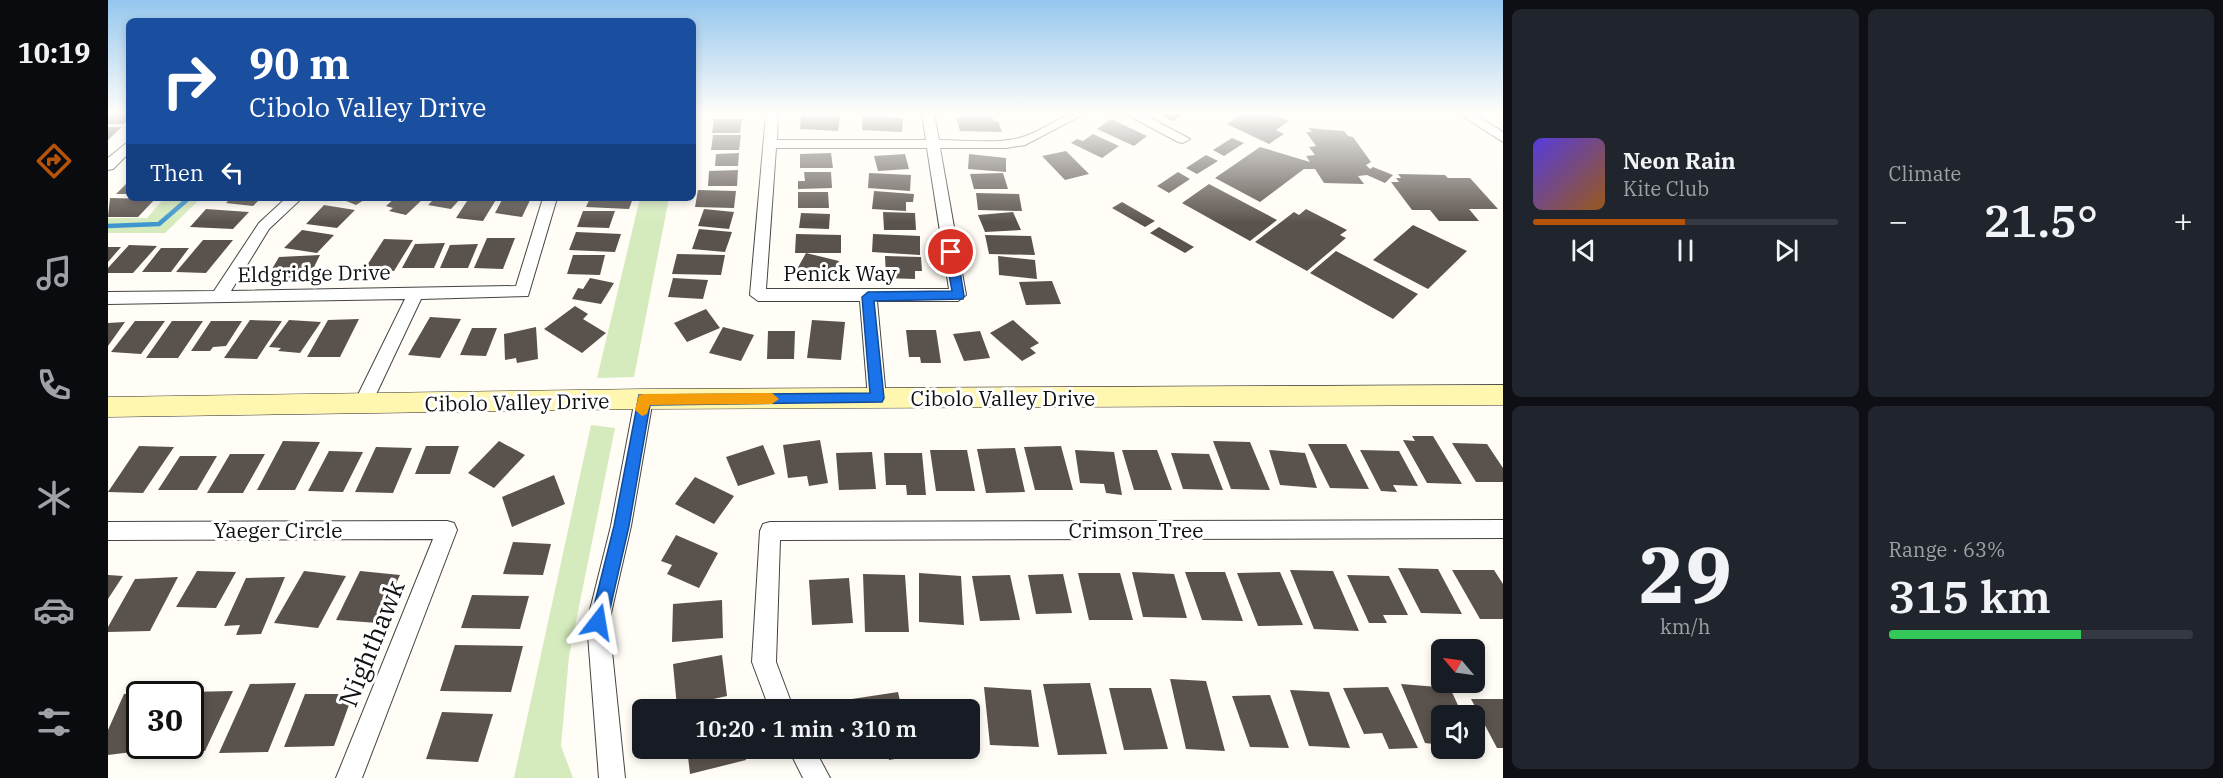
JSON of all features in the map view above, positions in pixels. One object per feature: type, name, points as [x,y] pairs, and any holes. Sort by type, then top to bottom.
[{"type":"main road","name":"Cibolo Valley Drive","points":[[108,407],[644,399],[1503,395]]},
{"type":"street","points":[[108,166],[124,150]]},
{"type":"street","name":"Penick Way","points":[[769,150],[758,295],[958,296],[934,150]]},
{"type":"street","points":[[219,296],[264,226],[292,201]]},
{"type":"street","name":"Eldgridge Drive","points":[[108,298],[522,292],[549,201]]},
{"type":"street","points":[[362,405],[416,293]]},
{"type":"street","points":[[868,297],[877,398]]},
{"type":"street","points":[[605,777],[598,622],[621,526],[644,399]]},
{"type":"street","name":"Yaeger Circle","points":[[108,531],[447,530]]},
{"type":"street","name":"Nighthawk","points":[[349,778],[447,530]]},
{"type":"street","name":"Crimson Tree","points":[[778,699],[764,662],[770,531],[1502,530]]},
{"type":"street","points":[[806,759],[817,778]]},
{"type":"green space","points":[[161,201],[198,201],[165,233],[108,233],[108,218],[147,218]]},
{"type":"green space","points":[[639,201],[668,201],[634,377],[597,378]]},
{"type":"green space","points":[[591,425],[615,428],[569,656],[561,746],[573,778],[514,778]]},
{"type":"building","points":[[1086,150],[1113,150],[1102,158]]},
{"type":"building","points":[[1214,150],[1233,150],[1224,156]]},
{"type":"building","points":[[1255,150],[1271,150],[1310,162],[1306,156],[1315,155],[1311,150],[1363,150],[1371,162],[1366,165],[1370,169],[1373,167],[1393,175],[1385,183],[1367,175],[1358,176],[1364,184],[1324,183],[1315,169],[1304,169],[1260,202],[1215,178]]},
{"type":"building","points":[[1066,151],[1089,174],[1065,180],[1042,156]]},
{"type":"building","points":[[739,153],[738,166],[715,166],[716,154]]},
{"type":"building","points":[[831,153],[833,168],[800,168],[800,154]]},
{"type":"building","points":[[905,154],[909,169],[878,171],[874,156]]},
{"type":"building","points":[[969,154],[1006,158],[1006,172],[968,169]]},
{"type":"building","points":[[1206,155],[1218,161],[1197,174],[1186,168]]},
{"type":"building","points":[[738,170],[737,186],[708,186],[709,171]]},
{"type":"building","points":[[804,172],[831,172],[832,188],[798,189],[798,181],[805,181]]},
{"type":"building","points":[[1178,172],[1190,179],[1169,193],[1157,186]]},
{"type":"building","points":[[869,173],[911,175],[910,191],[868,188]]},
{"type":"building","points":[[1003,173],[1008,189],[974,189],[970,174]]},
{"type":"building","points":[[1398,174],[1470,178],[1498,209],[1469,209],[1479,221],[1439,221],[1430,210],[1412,210],[1391,182],[1399,182],[1396,178],[1401,178]]},
{"type":"building","points":[[126,184],[126,194],[116,194]]},
{"type":"building","points":[[1209,184],[1277,220],[1250,241],[1182,203]]},
{"type":"building","points":[[698,190],[736,191],[734,208],[695,207]]},
{"type":"building","points":[[874,191],[914,194],[913,202],[906,202],[906,211],[872,209]]},
{"type":"building","points":[[798,192],[828,192],[829,208],[798,208]]},
{"type":"building","points":[[976,193],[1019,194],[1022,211],[978,210]]},
{"type":"building","points":[[110,198],[126,198],[126,201],[153,201],[138,217],[108,217]]},
{"type":"building","points":[[228,201],[258,201],[253,206],[226,203]]},
{"type":"building","points":[[346,201],[362,201],[356,205]]},
{"type":"building","points":[[392,201],[421,201],[406,215],[389,211],[393,208],[386,206]]},
{"type":"building","points":[[432,201],[458,201],[451,209],[428,205]]},
{"type":"building","points":[[467,201],[495,201],[483,221],[456,218]]},
{"type":"building","points":[[501,201],[530,201],[522,217],[495,213]]},
{"type":"building","points":[[589,201],[632,201],[629,209],[586,207]]},
{"type":"building","points":[[1122,202],[1155,221],[1145,227],[1112,208]]},
{"type":"building","points":[[324,205],[355,210],[337,228],[306,224]]},
{"type":"building","points":[[206,209],[249,212],[233,229],[190,227]]},
{"type":"building","points":[[704,209],[734,212],[729,229],[698,226]]},
{"type":"building","points":[[1306,209],[1347,230],[1340,235],[1346,238],[1307,271],[1255,242],[1294,212],[1299,215]]},
{"type":"building","points":[[583,211],[615,211],[609,228],[577,227]]},
{"type":"building","points":[[883,212],[915,213],[916,230],[884,230]]},
{"type":"building","points":[[1013,212],[1021,230],[985,232],[978,215]]},
{"type":"building","points":[[801,213],[830,214],[829,229],[799,228]]},
{"type":"building","points":[[1413,225],[1467,251],[1428,289],[1373,260]]},
{"type":"building","points":[[1159,227],[1194,247],[1185,253],[1150,233]]},
{"type":"building","points":[[699,229],[732,232],[725,252],[692,249]]},
{"type":"building","points":[[302,230],[334,235],[317,253],[284,248]]},
{"type":"building","points":[[576,232],[621,234],[615,252],[569,250]]},
{"type":"building","points":[[796,234],[841,235],[841,253],[795,253]]},
{"type":"building","points":[[873,234],[920,236],[920,255],[872,252]]},
{"type":"building","points":[[985,235],[1031,236],[1035,255],[989,254]]},
{"type":"building","points":[[487,238],[515,238],[503,269],[474,268]]},
{"type":"building","points":[[384,239],[413,240],[394,271],[364,270]]},
{"type":"building","points":[[203,240],[233,240],[206,273],[176,272]]},
{"type":"building","points":[[445,243],[434,268],[402,268],[415,244]]},
{"type":"building","points":[[478,244],[468,268],[440,268],[450,245]]},
{"type":"building","points":[[129,245],[157,246],[133,273],[108,273],[108,268]]},
{"type":"building","points":[[108,247],[121,247],[108,262]]},
{"type":"building","points":[[161,248],[189,248],[171,272],[142,272]]},
{"type":"building","points":[[1336,251],[1418,294],[1393,319],[1310,273]]},
{"type":"building","points":[[806,253],[839,261],[830,280],[796,271]]},
{"type":"building","points":[[677,254],[725,255],[721,275],[672,274]]},
{"type":"building","points":[[320,255],[309,277],[274,278],[279,269],[272,269],[279,257]]},
{"type":"building","points":[[573,255],[605,255],[600,275],[567,274]]},
{"type":"building","points":[[885,256],[921,257],[922,271],[915,271],[915,279],[886,278]]},
{"type":"building","points":[[998,256],[1035,260],[1037,279],[999,275]]},
{"type":"building","points":[[590,278],[614,283],[601,304],[572,299],[578,288],[583,289]]},
{"type":"building","points":[[673,278],[708,280],[703,299],[668,297]]},
{"type":"building","points":[[1052,281],[1061,304],[1026,305],[1019,282]]},
{"type":"building","points":[[575,306],[588,314],[583,319],[606,333],[582,353],[544,329]]},
{"type":"building","points":[[706,309],[720,328],[687,342],[674,323]]},
{"type":"building","points":[[430,317],[461,319],[440,358],[408,355]]},
{"type":"building","points":[[359,319],[340,357],[307,357],[328,320]]},
{"type":"building","points":[[250,320],[282,321],[257,359],[224,358]]},
{"type":"building","points":[[289,320],[321,322],[300,353],[278,351],[281,348],[269,347]]},
{"type":"building","points":[[812,320],[845,322],[841,360],[807,358]]},
{"type":"building","points":[[1013,320],[1039,343],[1030,348],[1036,353],[1022,361],[990,333]]},
{"type":"building","points":[[135,321],[165,321],[141,354],[111,352]]},
{"type":"building","points":[[172,321],[203,321],[178,358],[146,358]]},
{"type":"building","points":[[211,321],[242,321],[226,346],[213,347],[210,351],[191,351]]},
{"type":"building","points":[[125,322],[108,346],[108,323]]},
{"type":"building","points":[[536,327],[538,359],[517,363],[516,358],[505,360],[504,334]]},
{"type":"building","points":[[723,327],[754,335],[741,361],[709,353]]},
{"type":"building","points":[[472,328],[497,328],[486,356],[460,355]]},
{"type":"building","points":[[906,330],[936,330],[941,363],[921,363],[920,357],[909,357]]},
{"type":"building","points":[[768,331],[795,331],[794,359],[767,359]]},
{"type":"building","points":[[980,331],[990,358],[964,361],[953,334]]},
{"type":"building","points":[[1412,436],[1433,436],[1462,484],[1427,483],[1403,440],[1415,441]]},
{"type":"building","points":[[820,440],[828,483],[809,486],[807,476],[788,478],[783,445]]},
{"type":"building","points":[[283,441],[320,442],[295,490],[257,490]]},
{"type":"building","points":[[499,441],[525,455],[494,488],[468,473]]},
{"type":"building","points":[[1213,441],[1250,442],[1270,490],[1231,489]]},
{"type":"building","points":[[1452,443],[1487,444],[1503,468],[1503,482],[1476,482]]},
{"type":"building","points":[[1308,444],[1346,444],[1369,489],[1330,488]]},
{"type":"building","points":[[763,445],[775,474],[738,486],[726,457]]},
{"type":"building","points":[[139,446],[174,447],[143,493],[108,492]]},
{"type":"building","points":[[426,446],[459,446],[450,474],[415,474]]},
{"type":"building","points":[[1061,446],[1073,490],[1035,490],[1024,447]]},
{"type":"building","points":[[376,447],[412,448],[393,493],[355,492]]},
{"type":"building","points":[[1015,448],[1025,492],[986,493],[977,449]]},
{"type":"building","points":[[930,450],[967,450],[975,491],[936,491]]},
{"type":"building","points":[[1075,450],[1114,452],[1122,495],[1106,493],[1104,484],[1080,483]]},
{"type":"building","points":[[1122,450],[1157,450],[1172,490],[1134,490]]},
{"type":"building","points":[[1269,450],[1305,453],[1317,488],[1280,485]]},
{"type":"building","points":[[1360,450],[1399,451],[1418,486],[1393,485],[1397,492],[1381,491]]},
{"type":"building","points":[[329,451],[363,452],[343,492],[308,491]]},
{"type":"building","points":[[872,452],[876,489],[839,490],[836,453]]},
{"type":"building","points":[[884,453],[922,453],[926,495],[907,495],[906,485],[886,485]]},
{"type":"building","points":[[1171,453],[1209,454],[1223,490],[1183,489]]},
{"type":"building","points":[[230,454],[265,454],[243,493],[207,493]]},
{"type":"building","points":[[180,456],[217,456],[197,490],[158,490]]},
{"type":"building","points":[[554,475],[565,504],[512,527],[502,497]]},
{"type":"building","points":[[695,477],[734,496],[714,524],[675,504]]},
{"type":"building","points":[[676,535],[718,553],[699,588],[667,574],[672,565],[661,561]]},
{"type":"building","points":[[513,542],[551,544],[543,575],[503,574]]},
{"type":"building","points":[[1398,568],[1438,569],[1462,614],[1421,613]]},
{"type":"building","points":[[1290,570],[1333,571],[1359,631],[1314,629]]},
{"type":"building","points":[[1452,570],[1494,570],[1503,584],[1503,619],[1480,619]]},
{"type":"building","points":[[197,571],[236,572],[216,608],[176,607]]},
{"type":"building","points":[[304,571],[346,576],[318,628],[274,623]]},
{"type":"building","points":[[360,571],[400,575],[378,623],[336,620]]},
{"type":"building","points":[[1132,572],[1174,574],[1187,618],[1143,617]]},
{"type":"building","points":[[1185,572],[1225,572],[1243,621],[1202,620]]},
{"type":"building","points":[[1280,572],[1303,625],[1258,626],[1237,573]]},
{"type":"building","points":[[919,573],[961,576],[964,625],[919,622]]},
{"type":"building","points":[[1078,573],[1120,573],[1133,620],[1089,620]]},
{"type":"building","points":[[863,574],[905,575],[909,632],[865,632]]},
{"type":"building","points":[[1063,574],[1072,613],[1036,614],[1028,575]]},
{"type":"building","points":[[108,575],[123,576],[108,599]]},
{"type":"building","points":[[1010,575],[1020,620],[980,621],[972,576]]},
{"type":"building","points":[[1347,575],[1389,576],[1408,615],[1383,615],[1387,623],[1369,623]]},
{"type":"building","points":[[178,577],[150,631],[108,632],[108,627],[135,579]]},
{"type":"building","points":[[285,577],[261,634],[236,635],[240,625],[224,626],[246,578]]},
{"type":"building","points":[[849,578],[853,623],[812,625],[809,580]]},
{"type":"building","points":[[472,595],[529,596],[520,629],[461,628]]},
{"type":"building","points":[[722,600],[723,638],[672,642],[673,604]]},
{"type":"building","points":[[455,645],[523,646],[511,692],[440,691]]},
{"type":"building","points":[[722,655],[727,696],[713,699],[676,699],[673,664]]},
{"type":"building","points":[[1170,679],[1206,681],[1225,751],[1186,749]]},
{"type":"building","points":[[296,683],[268,752],[219,753],[250,684]]},
{"type":"building","points":[[1090,683],[1107,754],[1058,755],[1043,684]]},
{"type":"building","points":[[1401,684],[1431,686],[1431,693],[1452,693],[1458,705],[1431,705],[1431,744],[1425,743]]},
{"type":"building","points":[[984,687],[1031,690],[1039,747],[990,745]]},
{"type":"building","points":[[1388,687],[1418,748],[1389,749],[1382,733],[1364,734],[1343,688]]},
{"type":"building","points":[[1109,688],[1151,688],[1168,749],[1124,750]]},
{"type":"building","points":[[1290,690],[1329,692],[1350,748],[1309,746]]},
{"type":"building","points":[[233,691],[204,751],[204,692]]},
{"type":"building","points":[[898,692],[900,699],[852,699]]},
{"type":"building","points":[[126,694],[126,753],[108,755],[108,730]]},
{"type":"building","points":[[305,694],[353,694],[334,746],[284,747]]},
{"type":"building","points":[[1270,695],[1289,748],[1250,747],[1232,696]]},
{"type":"building","points":[[1471,699],[1503,699],[1503,748],[1497,748],[1485,725],[1485,705],[1474,705]]},
{"type":"building","points":[[442,712],[493,714],[478,762],[426,759]]},
{"type":"building","points":[[688,759],[746,759],[746,760],[690,774]]},
{"type":"waterway","points":[[108,226],[159,224],[186,201]]},
{"type":"slow traffic","points":[[642,410],[644,399],[772,399]]},
{"type":"route","points":[[598,622],[621,526],[644,399],[877,398],[868,297],[958,296],[951,252]]}]
